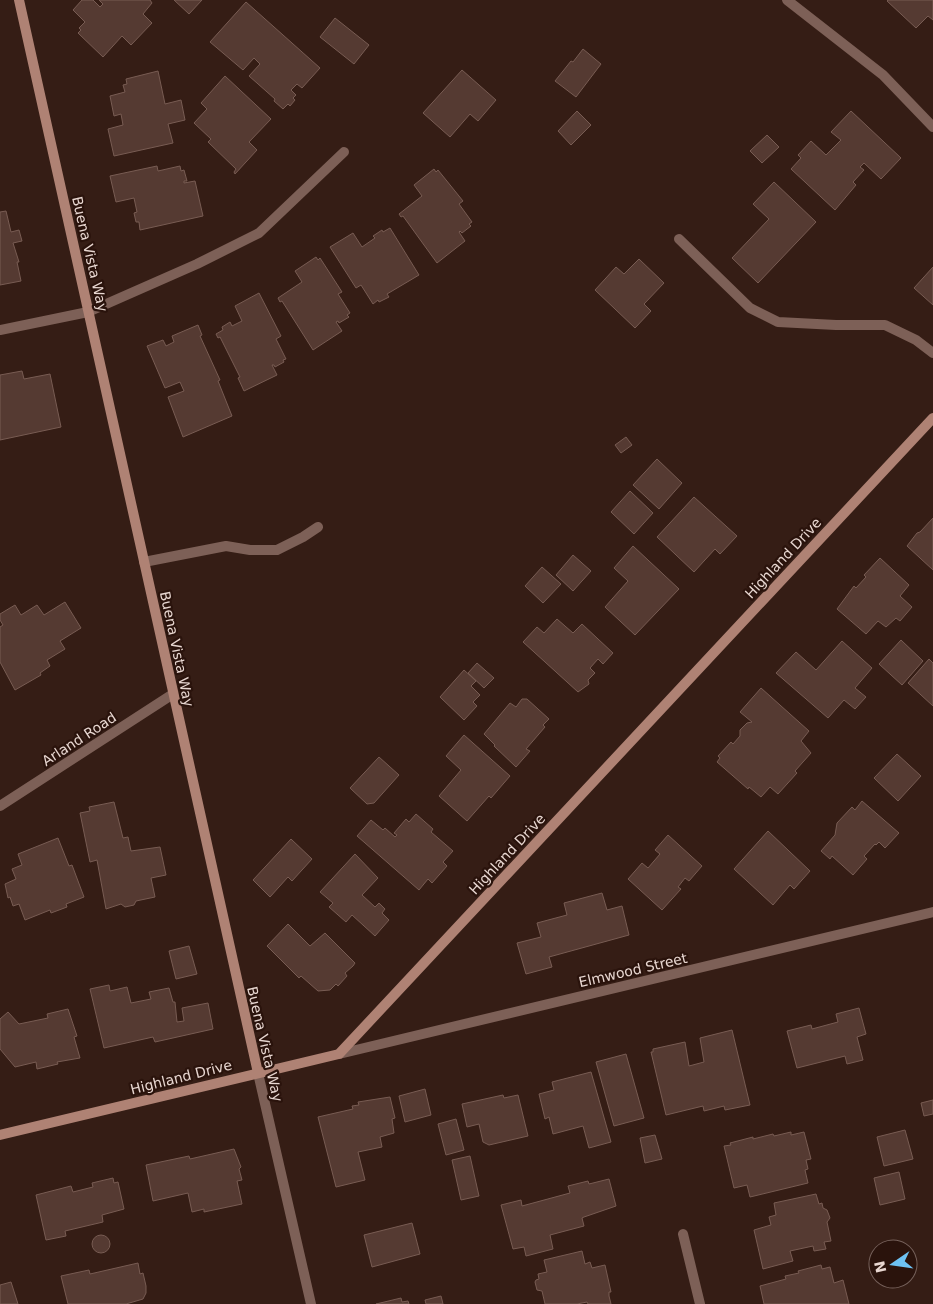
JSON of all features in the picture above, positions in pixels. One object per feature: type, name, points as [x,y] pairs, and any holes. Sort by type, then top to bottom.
[{"type":"street","name":"Buena Vista Way","points":[[19,0],[310,1304]]},
{"type":"street","points":[[787,0],[883,75],[933,127]]},
{"type":"street","points":[[0,330],[88,312],[197,264],[259,233],[344,152]]},
{"type":"street","points":[[679,239],[750,308],[778,322],[836,326],[884,325],[916,340],[933,353]]},
{"type":"street","name":"Highland Drive","points":[[0,1135],[339,1054],[933,418]]},
{"type":"street","points":[[144,562],[226,546],[250,550],[278,550],[318,527]]},
{"type":"street","name":"Arland Road","points":[[0,806],[173,694]]},
{"type":"street","name":"Elmwood Street","points":[[339,1054],[933,912]]},
{"type":"street","points":[[684,1234],[700,1304]]},
{"type":"building","points":[[82,0],[93,0],[100,7],[103,4],[99,0],[150,0],[152,3],[143,14],[152,23],[131,45],[122,36],[103,57],[78,33],[81,30],[79,28],[85,22],[73,10]]},
{"type":"building","points":[[174,0],[202,0],[189,14]]},
{"type":"building","points":[[888,0],[933,0],[933,20],[928,16],[916,28]]},
{"type":"building","points":[[246,2],[320,68],[302,88],[297,84],[291,90],[296,95],[293,98],[295,100],[290,106],[288,104],[283,109],[274,101],[275,99],[249,76],[260,64],[254,58],[243,70],[210,42]]},
{"type":"building","points":[[335,18],[369,45],[354,64],[320,37]]},
{"type":"building","points":[[583,49],[601,64],[576,97],[555,81]]},
{"type":"building","points":[[462,70],[496,100],[478,121],[470,114],[450,137],[423,113]]},
{"type":"building","points":[[158,71],[165,104],[181,100],[185,120],[168,124],[173,143],[114,156],[108,129],[123,125],[121,114],[114,116],[110,96],[125,92],[123,85],[127,84],[126,79]]},
{"type":"building","points":[[225,76],[271,119],[249,142],[257,150],[235,174],[236,169],[208,142],[211,139],[194,123],[207,109],[201,103]]},
{"type":"building","points":[[577,111],[591,125],[571,145],[558,131]]},
{"type":"building","points":[[851,111],[901,158],[881,179],[864,163],[860,167],[864,170],[853,182],[856,185],[835,210],[791,169],[801,158],[798,155],[811,141],[826,155],[841,140],[831,132]]},
{"type":"building","points":[[767,135],[779,147],[762,163],[750,151]]},
{"type":"building","points":[[157,166],[158,171],[180,166],[181,171],[184,170],[187,181],[184,181],[184,183],[195,181],[203,216],[140,230],[139,222],[136,222],[134,213],[137,212],[134,198],[116,202],[110,176]]},
{"type":"building","points":[[434,169],[436,172],[438,170],[463,201],[459,204],[472,222],[469,224],[471,226],[462,233],[459,232],[465,241],[437,263],[403,216],[401,217],[399,214],[422,196],[414,185]]},
{"type":"building","points":[[774,182],[816,222],[758,283],[732,258],[769,219],[753,204]]},
{"type":"building","points":[[6,211],[11,232],[19,230],[22,241],[13,243],[19,262],[17,262],[21,281],[0,285],[0,212]]},
{"type":"building","points":[[390,228],[419,275],[387,294],[389,297],[379,302],[378,300],[373,304],[361,285],[356,288],[330,247],[353,233],[362,247],[375,238],[373,236],[382,230],[383,232]]},
{"type":"building","points":[[316,257],[318,260],[320,258],[342,292],[338,294],[350,313],[347,315],[349,317],[339,323],[338,321],[336,322],[342,331],[313,350],[282,301],[280,302],[278,298],[302,282],[295,271]]},
{"type":"building","points":[[639,259],[664,283],[644,304],[651,311],[635,328],[595,290],[616,267],[624,274]]},
{"type":"building","points":[[933,267],[933,305],[914,288]]},
{"type":"building","points":[[259,293],[281,336],[276,339],[286,359],[275,367],[272,365],[277,375],[244,391],[238,378],[240,377],[220,337],[218,338],[216,334],[223,330],[222,327],[230,322],[232,326],[242,321],[235,306]]},
{"type":"building","points":[[198,325],[202,335],[200,336],[220,380],[218,381],[232,416],[183,437],[168,397],[184,391],[180,382],[165,388],[147,346],[163,340],[166,346],[174,342],[172,336]]},
{"type":"building","points":[[22,371],[24,379],[50,374],[61,427],[0,440],[0,375]]},
{"type":"building","points":[[626,437],[632,445],[621,453],[615,445]]},
{"type":"building","points":[[657,459],[682,483],[659,509],[633,485]]},
{"type":"building","points":[[630,491],[653,513],[634,534],[611,512]]},
{"type":"building","points":[[694,497],[737,536],[720,554],[715,549],[694,572],[657,537]]},
{"type":"building","points":[[933,518],[933,570],[907,546],[917,533]]},
{"type":"building","points":[[633,546],[679,589],[635,635],[605,607],[628,581],[614,568]]},
{"type":"building","points":[[573,555],[591,571],[573,591],[556,575]]},
{"type":"building","points":[[880,558],[909,585],[900,596],[912,607],[900,621],[896,618],[886,627],[878,621],[866,634],[837,609],[854,586],[856,588],[866,577],[864,575]]},
{"type":"building","points":[[542,567],[561,584],[543,603],[525,586]]},
{"type":"building","points":[[65,602],[81,628],[60,641],[65,649],[47,660],[50,666],[40,673],[41,675],[15,690],[0,662],[0,627],[3,625],[0,620],[0,614],[15,605],[21,615],[37,605],[44,615]]},
{"type":"building","points":[[557,619],[573,633],[582,624],[613,653],[603,664],[598,659],[590,668],[595,673],[588,680],[589,684],[578,692],[523,642],[537,627],[544,633]]},
{"type":"building","points":[[901,640],[923,661],[902,685],[879,664]]},
{"type":"building","points":[[842,641],[872,668],[855,688],[866,697],[855,709],[844,700],[828,718],[776,673],[796,652],[816,670]]},
{"type":"building","points":[[929,659],[933,663],[933,706],[908,683]]},
{"type":"building","points":[[477,663],[494,678],[484,688],[468,673]]},
{"type":"building","points":[[464,670],[476,681],[471,686],[480,695],[473,702],[477,706],[464,720],[440,697]]},
{"type":"building","points":[[761,688],[809,731],[801,741],[811,753],[795,771],[797,773],[778,794],[770,787],[761,797],[749,787],[748,789],[717,762],[720,758],[718,756],[731,742],[733,744],[740,736],[740,730],[747,723],[752,722],[740,712]]},
{"type":"building","points":[[522,699],[527,699],[549,719],[543,725],[545,727],[526,749],[530,751],[516,767],[484,734],[510,703],[516,707]]},
{"type":"building","points":[[464,735],[510,776],[467,821],[439,796],[461,770],[446,756]]},
{"type":"building","points":[[897,754],[921,776],[898,801],[874,778]]},
{"type":"building","points":[[379,757],[399,775],[374,803],[367,804],[350,788]]},
{"type":"building","points":[[862,801],[899,833],[885,848],[879,842],[875,844],[864,856],[867,859],[853,875],[832,856],[830,859],[821,851],[835,835],[837,823],[852,807],[855,810]]},
{"type":"building","points":[[114,802],[123,838],[128,837],[131,851],[160,847],[166,875],[151,878],[155,897],[136,901],[134,905],[125,907],[121,904],[106,909],[97,860],[90,862],[80,813],[90,811],[89,807]]},
{"type":"building","points":[[416,814],[433,829],[431,832],[453,851],[443,862],[447,866],[432,883],[428,879],[419,890],[357,836],[371,820],[383,830],[385,828],[395,837],[397,835],[394,833],[406,819],[409,822]]},
{"type":"building","points":[[768,831],[810,871],[794,889],[790,885],[773,905],[734,869]]},
{"type":"building","points":[[668,835],[702,866],[689,881],[685,878],[678,887],[681,889],[662,910],[628,879],[642,863],[648,868],[660,854],[655,850]]},
{"type":"building","points":[[58,838],[69,866],[72,865],[84,897],[66,904],[67,907],[51,913],[50,910],[25,920],[19,904],[13,906],[10,897],[8,898],[5,884],[16,879],[12,869],[22,865],[18,854]]},
{"type":"building","points":[[291,839],[312,859],[292,881],[288,877],[270,897],[253,880]]},
{"type":"building","points":[[355,854],[378,878],[362,895],[375,907],[379,903],[385,909],[382,913],[389,920],[375,936],[352,915],[346,922],[329,907],[333,903],[320,892]]},
{"type":"building","points":[[602,893],[607,910],[622,906],[629,935],[549,957],[552,967],[526,974],[517,943],[541,937],[537,923],[567,915],[564,903]]},
{"type":"building","points":[[288,924],[310,946],[325,933],[355,963],[345,973],[347,976],[338,986],[336,984],[330,990],[318,991],[301,976],[299,978],[267,946]]},
{"type":"building","points":[[189,946],[197,974],[176,979],[169,951]]},
{"type":"building","points":[[109,985],[110,991],[127,987],[131,1003],[151,999],[149,992],[169,988],[173,1002],[175,1002],[177,1022],[184,1021],[182,1008],[208,1003],[213,1029],[155,1042],[153,1037],[104,1048],[90,989]]},
{"type":"building","points":[[859,1008],[866,1034],[857,1037],[863,1060],[847,1064],[845,1056],[797,1068],[787,1031],[811,1025],[812,1029],[838,1022],[836,1014]]},
{"type":"building","points":[[68,1009],[77,1036],[74,1037],[80,1058],[57,1062],[58,1064],[37,1069],[36,1062],[15,1067],[0,1049],[0,1019],[8,1012],[19,1024],[48,1018],[47,1014]]},
{"type":"building","points":[[732,1030],[750,1105],[725,1110],[724,1106],[704,1111],[703,1106],[666,1115],[651,1052],[653,1052],[653,1049],[685,1042],[689,1066],[704,1062],[700,1038]]},
{"type":"building","points":[[626,1054],[644,1118],[614,1126],[596,1062]]},
{"type":"building","points":[[591,1072],[611,1142],[589,1148],[583,1126],[553,1134],[549,1117],[545,1119],[539,1094],[554,1090],[552,1082]]},
{"type":"building","points":[[425,1089],[431,1115],[405,1122],[399,1096]]},
{"type":"building","points":[[503,1095],[504,1098],[518,1095],[528,1136],[489,1145],[483,1142],[479,1124],[467,1127],[462,1104]]},
{"type":"building","points":[[390,1097],[395,1118],[392,1119],[394,1133],[380,1137],[382,1147],[358,1152],[365,1180],[336,1187],[318,1117],[353,1109],[352,1106],[359,1105],[358,1102]]},
{"type":"building","points":[[933,1100],[933,1114],[924,1116],[921,1103]]},
{"type":"building","points":[[456,1119],[464,1150],[446,1155],[438,1124]]},
{"type":"building","points":[[905,1130],[913,1159],[884,1166],[877,1137]]},
{"type":"building","points":[[791,1132],[791,1135],[804,1132],[811,1159],[806,1160],[808,1169],[805,1170],[808,1183],[750,1197],[747,1185],[734,1188],[724,1146],[753,1137],[753,1139]]},
{"type":"building","points":[[655,1135],[662,1159],[645,1163],[640,1138]]},
{"type":"building","points":[[234,1149],[241,1167],[239,1169],[242,1180],[237,1181],[242,1204],[204,1212],[204,1209],[192,1212],[188,1193],[153,1201],[146,1165],[189,1156],[190,1159]]},
{"type":"building","points":[[470,1156],[479,1196],[461,1200],[452,1160]]},
{"type":"building","points":[[899,1172],[905,1199],[880,1205],[874,1178]]},
{"type":"building","points":[[113,1178],[114,1183],[118,1182],[124,1209],[102,1215],[103,1222],[65,1231],[66,1236],[46,1240],[36,1195],[71,1186],[73,1192],[93,1187],[92,1183]]},
{"type":"building","points":[[609,1179],[616,1206],[582,1218],[584,1226],[550,1235],[553,1249],[526,1256],[524,1247],[513,1249],[501,1205],[521,1200],[522,1206],[570,1193],[568,1186],[588,1181],[589,1184]]},
{"type":"building","points":[[816,1194],[819,1204],[822,1203],[830,1218],[827,1222],[831,1241],[824,1242],[826,1249],[814,1251],[813,1246],[790,1251],[793,1261],[763,1269],[754,1230],[771,1225],[769,1217],[776,1215],[774,1203]]},
{"type":"building","points":[[412,1223],[420,1254],[372,1267],[364,1235]]},
{"type":"building","points":[[101,1235],[107,1238],[110,1244],[107,1250],[101,1253],[95,1250],[92,1244],[95,1238]]},
{"type":"building","points":[[582,1251],[585,1264],[590,1262],[592,1268],[605,1265],[611,1292],[609,1292],[609,1296],[611,1304],[588,1304],[587,1302],[577,1304],[545,1304],[542,1291],[537,1290],[535,1282],[539,1279],[538,1274],[547,1272],[544,1260]]},
{"type":"building","points":[[138,1263],[140,1274],[143,1273],[146,1286],[146,1293],[143,1299],[126,1304],[68,1304],[61,1276],[89,1270],[90,1274]]},
{"type":"building","points":[[821,1265],[822,1269],[830,1267],[834,1283],[843,1280],[849,1304],[764,1304],[760,1286],[786,1279],[785,1276]]},
{"type":"building","points":[[11,1282],[18,1304],[0,1304],[0,1285]]},
{"type":"building","points":[[441,1296],[443,1304],[426,1304],[425,1300]]},
{"type":"building","points":[[401,1298],[402,1302],[408,1301],[409,1304],[376,1304]]}]
